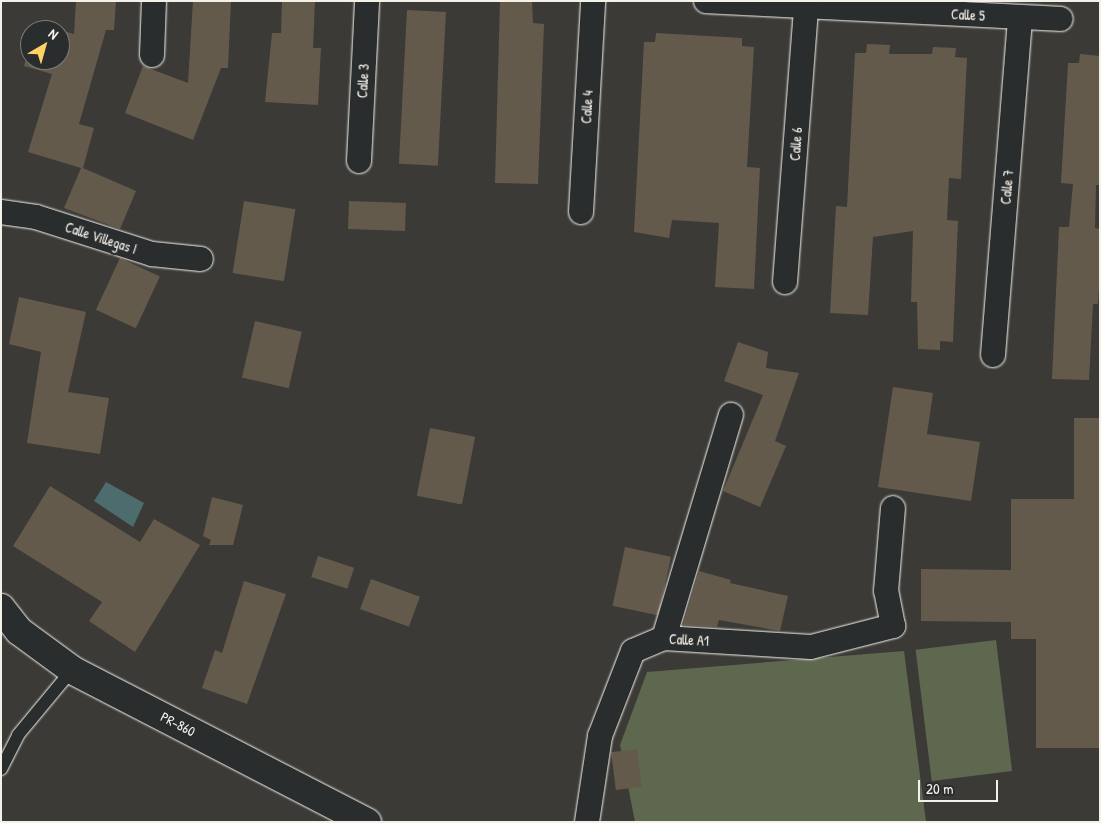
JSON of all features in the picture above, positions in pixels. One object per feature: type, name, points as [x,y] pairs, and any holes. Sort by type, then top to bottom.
[{"type":"street","points":[[152,54],[154,1]]},
{"type":"street","name":"Calle 3","points":[[359,160],[368,1]]},
{"type":"street","name":"Calle 4","points":[[581,212],[593,1]]},
{"type":"street","name":"Calle 5","points":[[706,1],[1060,19]]},
{"type":"street","name":"Calle 6","points":[[785,282],[806,6]]},
{"type":"street","name":"Calle 7","points":[[993,355],[1020,18]]},
{"type":"street","name":"Calle Villegas I","points":[[1,212],[36,217],[152,254],[201,259]]},
{"type":"street","points":[[664,638],[732,415]]},
{"type":"street","name":"Calle A1","points":[[587,822],[600,736],[633,651],[664,638],[811,647],[893,626],[886,591],[892,508]]},
{"type":"street","name":"PR-860","points":[[1,608],[19,631],[72,670],[367,822]]},
{"type":"lane","points":[[1,769],[18,735],[72,670]]},
{"type":"green space","points":[[996,640],[1012,771],[932,781],[916,650]]},
{"type":"green space","points":[[904,651],[926,822],[635,822],[620,745],[647,672]]},
{"type":"water","points":[[106,482],[144,503],[133,527],[94,501]]},
{"type":"building","points":[[76,1],[116,1],[114,30],[106,30],[79,124],[94,128],[83,168],[136,191],[120,229],[64,208],[81,168],[28,152],[52,74],[38,70],[70,70],[70,33],[74,34]]},
{"type":"building","points":[[193,1],[231,1],[228,68],[221,68],[193,140],[125,113],[143,66],[188,83]]},
{"type":"building","points":[[282,1],[315,1],[313,48],[321,48],[318,105],[265,102],[272,33],[281,33]]},
{"type":"building","points":[[500,1],[532,1],[533,23],[544,24],[538,184],[495,183]]},
{"type":"building","points":[[407,10],[446,12],[438,166],[399,164]]},
{"type":"building","points":[[656,33],[742,38],[742,46],[754,47],[747,167],[760,168],[754,289],[715,287],[719,223],[672,220],[669,238],[634,232],[644,42],[655,42]]},
{"type":"building","points":[[867,44],[890,45],[889,54],[932,54],[933,47],[956,48],[955,57],[967,58],[961,179],[949,178],[947,220],[958,221],[953,342],[940,341],[940,350],[918,349],[917,302],[911,302],[913,231],[873,237],[868,315],[830,313],[836,206],[847,207],[855,53],[866,53]]},
{"type":"building","points":[[1080,54],[1100,56],[1100,185],[1096,185],[1095,228],[1100,229],[1098,304],[1093,304],[1089,380],[1052,379],[1059,227],[1069,227],[1073,184],[1061,183],[1068,63],[1079,63]]},
{"type":"building","points":[[244,201],[295,209],[284,281],[233,273]]},
{"type":"building","points":[[349,201],[406,203],[405,231],[348,229]]},
{"type":"building","points":[[120,258],[160,277],[136,328],[96,310]]},
{"type":"building","points":[[19,297],[86,312],[68,392],[109,398],[100,454],[27,443],[41,352],[9,344]]},
{"type":"building","points":[[255,321],[302,332],[289,388],[242,378]]},
{"type":"building","points":[[738,342],[768,352],[766,368],[799,373],[775,441],[786,446],[760,507],[723,491],[763,395],[724,381]]},
{"type":"building","points":[[893,387],[933,393],[927,434],[980,442],[971,501],[878,487]]},
{"type":"building","points":[[1074,418],[1100,418],[1100,748],[1036,748],[1036,639],[1011,639],[1011,622],[921,621],[921,569],[1011,570],[1011,499],[1074,499]]},
{"type":"building","points":[[430,428],[475,437],[462,505],[417,496]]},
{"type":"building","points":[[50,486],[140,542],[154,519],[200,545],[135,652],[89,621],[102,602],[13,546]]},
{"type":"building","points":[[212,497],[243,505],[233,545],[209,545],[211,540],[203,536]]},
{"type":"building","points":[[625,547],[671,557],[658,615],[613,606]]},
{"type":"building","points":[[318,556],[354,568],[347,589],[311,577]]},
{"type":"building","points":[[699,571],[731,580],[730,583],[788,596],[780,631],[719,620],[717,627],[683,625]]},
{"type":"building","points":[[371,579],[420,597],[409,627],[360,609]]},
{"type":"building","points":[[244,581],[286,594],[247,704],[202,688],[215,650],[222,653]]},
{"type":"building","points":[[637,749],[642,787],[616,790],[611,752]]}]
